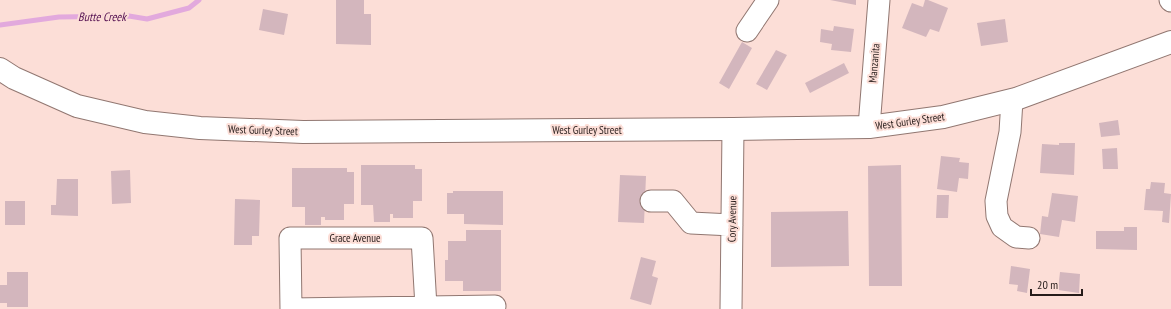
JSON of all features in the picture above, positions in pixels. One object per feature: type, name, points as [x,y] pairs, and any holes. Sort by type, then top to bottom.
[{"type":"main road","name":"West Gurley Street","points":[[0,69],[14,78],[77,106],[145,122],[200,128],[304,132],[869,127],[943,117],[1012,100],[1171,42]]},
{"type":"street","points":[[747,31],[768,0]]},
{"type":"street","name":"Manzanita","points":[[869,127],[879,0]]},
{"type":"street","points":[[1012,100],[1010,132],[996,201],[997,216],[1002,227],[1016,237],[1029,238]]},
{"type":"street","name":"Cory Avenue","points":[[731,309],[733,129]]},
{"type":"street","points":[[651,201],[673,201],[691,224],[732,225]]},
{"type":"street","name":"Grace Avenue","points":[[291,309],[290,238],[422,238],[426,307]]},
{"type":"street","points":[[291,309],[495,306]]},
{"type":"building","points":[[336,0],[364,0],[364,14],[371,14],[371,45],[336,44]]},
{"type":"building","points":[[830,0],[856,0],[856,5]]},
{"type":"building","points":[[925,0],[948,8],[939,32],[930,29],[926,37],[902,28],[912,3],[923,7]]},
{"type":"building","points":[[263,9],[288,14],[284,35],[259,30]]},
{"type":"building","points":[[1005,19],[1008,42],[981,46],[977,23]]},
{"type":"building","points":[[834,26],[854,29],[851,52],[831,50],[832,44],[820,42],[821,29],[833,31]]},
{"type":"building","points":[[742,42],[752,48],[729,89],[719,83]]},
{"type":"building","points":[[776,50],[787,55],[767,90],[756,84]]},
{"type":"building","points":[[844,63],[849,73],[810,93],[805,83]]},
{"type":"building","points":[[1118,120],[1120,135],[1101,137],[1099,123]]},
{"type":"building","points":[[1059,143],[1075,143],[1074,175],[1040,173],[1042,144],[1059,145]]},
{"type":"building","points":[[1117,148],[1118,169],[1103,169],[1102,149]]},
{"type":"building","points":[[941,156],[960,158],[959,162],[969,163],[968,179],[959,178],[957,192],[937,189]]},
{"type":"building","points":[[361,165],[415,165],[415,169],[422,169],[422,201],[413,201],[413,218],[393,218],[393,214],[390,214],[390,222],[374,222],[373,205],[361,205]]},
{"type":"building","points":[[901,165],[902,286],[869,286],[868,166]]},
{"type":"building","points":[[292,168],[347,168],[347,172],[354,172],[354,204],[344,204],[344,220],[325,220],[325,217],[321,217],[321,225],[305,225],[305,207],[292,207]]},
{"type":"building","points":[[130,170],[131,203],[112,204],[111,171]]},
{"type":"building","points":[[620,175],[646,176],[644,223],[618,222]]},
{"type":"building","points":[[57,179],[78,179],[78,216],[51,215],[51,205],[56,205]]},
{"type":"building","points":[[1151,182],[1165,183],[1164,193],[1171,194],[1169,223],[1162,222],[1163,211],[1144,210],[1146,189],[1150,189]]},
{"type":"building","points":[[453,191],[503,191],[503,225],[464,224],[464,214],[447,214],[447,193],[453,193]]},
{"type":"building","points":[[1052,193],[1078,196],[1075,222],[1062,220],[1059,237],[1040,234],[1042,216],[1048,217]]},
{"type":"building","points":[[937,195],[949,195],[948,218],[936,218]]},
{"type":"building","points":[[235,199],[260,200],[259,236],[252,236],[252,245],[234,245]]},
{"type":"building","points":[[5,201],[25,201],[25,225],[5,225]]},
{"type":"building","points":[[848,211],[849,266],[771,267],[771,212]]},
{"type":"building","points":[[1124,227],[1137,227],[1137,250],[1096,249],[1096,231],[1124,231]]},
{"type":"building","points":[[466,230],[501,230],[501,291],[463,291],[463,281],[445,281],[445,260],[448,260],[448,241],[466,241]]},
{"type":"building","points":[[641,257],[656,261],[652,276],[658,278],[651,305],[630,299]]},
{"type":"building","points":[[1011,266],[1030,269],[1027,293],[1017,291],[1018,285],[1009,284]]},
{"type":"building","points":[[7,272],[28,272],[28,307],[7,307],[7,303],[0,303],[0,285],[7,285]]},
{"type":"building","points":[[1060,272],[1080,274],[1079,293],[1058,290]]},
{"type":"waterway","name":"Butte Creek","points":[[0,25],[59,17],[129,16],[147,19],[189,8],[199,0]]}]
